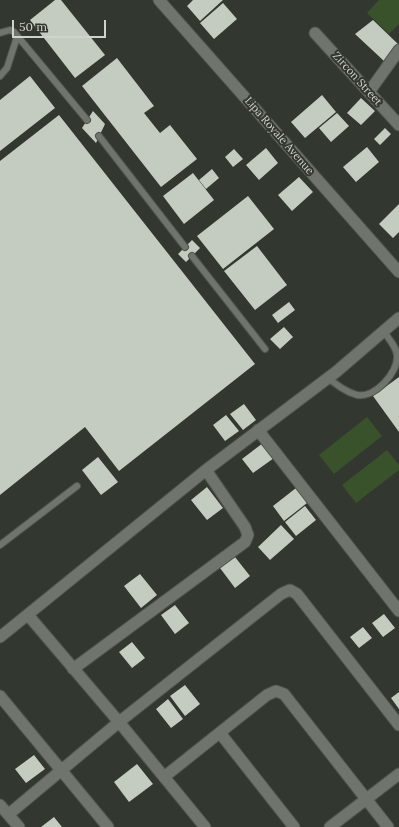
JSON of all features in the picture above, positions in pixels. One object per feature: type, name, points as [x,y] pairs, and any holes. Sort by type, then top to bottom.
[{"type":"street","name":"Lipa Royale Avenue","points":[[159,0],[399,272]]},
{"type":"street","name":"Zircon Street","points":[[315,33],[399,125]]},
{"type":"street","points":[[369,92],[399,50]]},
{"type":"street","points":[[0,636],[28,615],[206,470],[328,378],[399,318]]},
{"type":"street","points":[[258,430],[399,611]]},
{"type":"street","points":[[73,669],[244,542],[248,535],[245,527],[206,470]]},
{"type":"street","points":[[8,814],[119,722],[281,594],[290,590],[298,594],[399,725]]},
{"type":"street","points":[[28,615],[119,722],[205,827]]},
{"type":"street","points":[[164,777],[267,695],[276,691],[284,694],[388,827]]},
{"type":"street","points":[[0,696],[108,827]]},
{"type":"street","points":[[220,733],[294,827]]},
{"type":"street","points":[[330,827],[399,774]]},
{"type":"street","points":[[0,805],[19,827]]},
{"type":"lane","points":[[0,33],[10,30],[14,32],[87,120]]},
{"type":"lane","points":[[0,76],[7,68],[17,37]]},
{"type":"lane","points":[[99,136],[185,247]]},
{"type":"lane","points":[[192,256],[265,348]]},
{"type":"lane","points":[[328,378],[347,392],[359,395],[372,392],[384,384],[395,369],[397,356],[384,332]]},
{"type":"lane","points":[[0,545],[77,486]]},
{"type":"green space","points":[[379,0],[399,0],[399,24],[389,34],[367,13]]},
{"type":"green space","points":[[367,417],[382,436],[334,474],[319,455]]},
{"type":"green space","points":[[387,450],[399,465],[399,470],[356,503],[342,485]]},
{"type":"building","points":[[55,0],[61,0],[105,55],[75,78],[30,20]]},
{"type":"building","points":[[193,0],[223,0],[200,21],[187,6]]},
{"type":"building","points":[[223,3],[237,19],[214,39],[200,23]]},
{"type":"building","points":[[373,20],[398,44],[384,61],[355,34]]},
{"type":"building","points":[[117,58],[154,106],[144,113],[160,133],[170,125],[197,159],[161,187],[82,86]]},
{"type":"building","points":[[30,76],[55,108],[0,151],[0,100]]},
{"type":"building","points":[[322,95],[336,112],[305,138],[291,122]]},
{"type":"building","points":[[361,98],[375,111],[361,125],[347,113]]},
{"type":"building","points":[[93,111],[105,124],[96,143],[82,128]]},
{"type":"building","points":[[337,113],[349,126],[331,142],[319,128]]},
{"type":"building","points":[[59,115],[255,364],[119,471],[85,427],[0,495],[0,161]]},
{"type":"building","points":[[385,128],[391,134],[380,145],[374,139]]},
{"type":"building","points":[[367,147],[379,162],[356,182],[343,167]]},
{"type":"building","points":[[266,148],[278,163],[259,180],[246,165]]},
{"type":"building","points":[[234,149],[243,159],[233,167],[225,157]]},
{"type":"building","points":[[212,169],[219,178],[206,189],[199,180]]},
{"type":"building","points":[[193,173],[214,200],[184,224],[163,196]]},
{"type":"building","points":[[299,177],[313,192],[292,211],[278,195]]},
{"type":"building","points":[[248,196],[274,229],[223,269],[197,236]]},
{"type":"building","points":[[399,204],[399,232],[393,238],[379,224]]},
{"type":"building","points":[[192,240],[200,248],[186,262],[178,254]]},
{"type":"building","points":[[257,246],[287,285],[255,310],[224,271]]},
{"type":"building","points":[[289,302],[295,310],[278,323],[272,315]]},
{"type":"building","points":[[284,327],[293,337],[280,349],[270,339]]},
{"type":"building","points":[[399,377],[399,432],[373,396]]},
{"type":"building","points":[[244,404],[256,420],[243,430],[230,414]]},
{"type":"building","points":[[226,415],[239,431],[225,441],[213,425]]},
{"type":"building","points":[[263,443],[274,458],[253,473],[242,459]]},
{"type":"building","points":[[98,457],[118,482],[101,495],[82,470]]},
{"type":"building","points":[[207,487],[223,508],[207,520],[191,500]]},
{"type":"building","points":[[296,488],[307,503],[284,521],[273,506]]},
{"type":"building","points":[[305,506],[316,520],[296,536],[285,522]]},
{"type":"building","points":[[281,525],[294,539],[270,560],[258,547]]},
{"type":"building","points":[[235,557],[250,576],[235,588],[220,568]]},
{"type":"building","points":[[140,574],[157,595],[141,608],[124,586]]},
{"type":"building","points":[[175,605],[189,623],[175,634],[161,615]]},
{"type":"building","points":[[384,614],[395,628],[383,637],[372,623]]},
{"type":"building","points":[[363,627],[372,638],[359,648],[350,637]]},
{"type":"building","points":[[132,642],[145,658],[132,668],[119,652]]},
{"type":"building","points":[[185,685],[200,704],[185,716],[170,696]]},
{"type":"building","points":[[399,692],[399,709],[391,698]]},
{"type":"building","points":[[168,699],[183,719],[171,728],[156,709]]},
{"type":"building","points":[[34,755],[45,769],[26,783],[15,769]]},
{"type":"building","points":[[137,764],[153,784],[129,802],[114,782]]},
{"type":"building","points":[[54,817],[62,827],[41,827]]}]
